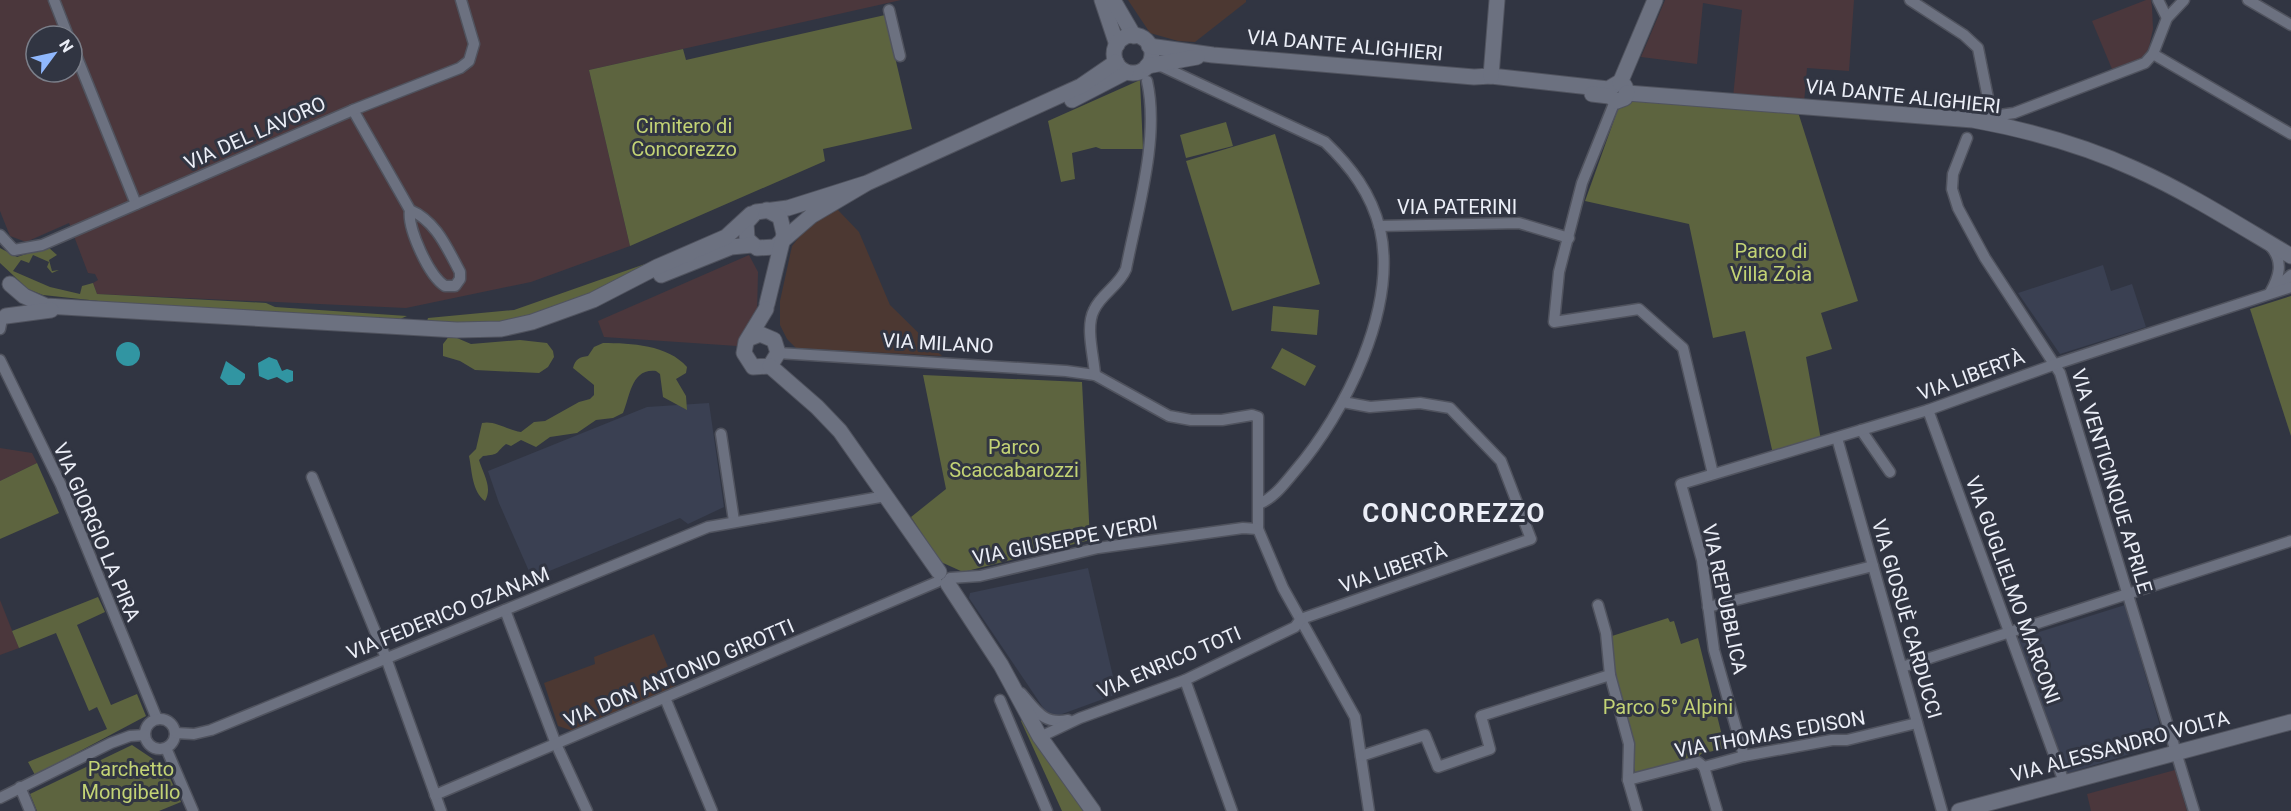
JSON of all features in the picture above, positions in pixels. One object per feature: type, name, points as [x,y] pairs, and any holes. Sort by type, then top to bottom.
[{"type":"main road","points":[[1102,0],[1117,45]]},
{"type":"main road","points":[[1113,0],[1134,36]]},
{"type":"main road","points":[[1491,76],[1497,0]]},
{"type":"main road","points":[[1616,92],[1655,0]]},
{"type":"main road","points":[[605,294],[657,267],[726,237],[752,214],[788,208],[867,183],[1002,124],[1018,113],[1121,67],[1137,72],[1150,70],[1149,46],[1142,38],[1134,36],[1124,38],[1117,45],[1114,51],[1121,67]]},
{"type":"main road","name":"VIA DANTE ALIGHIERI","points":[[1149,46],[1212,55],[1474,77],[1491,76],[1616,92]]},
{"type":"main road","name":"VIA DANTE ALIGHIERI","points":[[1150,70],[1212,55]]},
{"type":"main road","name":"VIA DANTE ALIGHIERI","points":[[1474,77],[1490,84],[1989,115],[2137,169],[2291,256]]},
{"type":"main road","points":[[2,321],[42,310],[93,310],[487,330],[526,324],[731,247],[772,248],[811,216],[867,183]]},
{"type":"main road","points":[[767,210],[775,212],[782,220],[783,238],[767,307],[744,347],[745,358],[753,367],[774,360]]},
{"type":"main road","points":[[752,214],[746,223],[745,231],[765,264],[771,337],[777,344],[774,360]]},
{"type":"main road","points":[[5,279],[24,296],[39,303],[93,310]]},
{"type":"main road","points":[[2,321],[13,301],[5,279]]},
{"type":"main road","points":[[750,338],[760,334],[771,337]]},
{"type":"main road","points":[[774,360],[833,423],[886,496],[1008,677],[1040,737],[1093,811]]},
{"type":"main road","name":"VIA ALESSANDRO VOLTA","points":[[1959,811],[2291,722]]},
{"type":"street","points":[[54,0],[63,24]]},
{"type":"street","name":"VIA DEL LAVORO","points":[[0,235],[8,246],[21,250],[42,245],[353,110],[460,68],[470,61],[474,44],[461,0]]},
{"type":"street","points":[[1910,0],[1964,35],[1978,48],[1989,115],[2004,115],[2024,110],[2145,63],[2153,54],[2167,18],[2184,0]]},
{"type":"street","points":[[2158,0],[2167,18]]},
{"type":"street","points":[[2248,0],[2291,25]]},
{"type":"street","points":[[889,10],[900,56]]},
{"type":"street","points":[[2153,54],[2291,134]]},
{"type":"street","points":[[1259,504],[1271,498],[1316,446],[1343,402],[1366,348],[1381,299],[1383,259],[1379,226],[1366,190],[1346,162],[1325,142],[1150,70],[1152,102],[1148,149],[1126,269],[1121,280],[1094,309],[1090,321],[1095,375],[1169,416],[1191,420],[1222,420],[1252,415],[1258,417],[1258,529],[1283,588],[1355,717],[1369,811]]},
{"type":"street","points":[[84,75],[136,204]]},
{"type":"street","points":[[1616,92],[1582,183],[1555,294],[1554,322],[1639,309],[1683,348],[1713,474]]},
{"type":"street","points":[[353,110],[410,210],[411,231],[438,279],[445,286],[454,286],[460,279],[460,272],[436,230],[422,215],[410,210]]},
{"type":"street","name":"VIA VENTICINQUE APRILE","points":[[1967,138],[1953,174],[1952,189],[1958,208],[1995,275],[2056,364],[2194,811]]},
{"type":"street","name":"VIA PATERINI","points":[[1379,226],[1508,222],[1569,238]]},
{"type":"street","points":[[2267,242],[2277,254],[2280,264],[2277,279],[2270,293]]},
{"type":"street","name":"VIA LIBERTÀ","points":[[2270,293],[2291,275]]},
{"type":"street","name":"VIA LIBERTÀ","points":[[1681,484],[1928,410],[2056,364],[2291,286]]},
{"type":"street","name":"VIA MILANO","points":[[774,360],[1066,371],[1095,375]]},
{"type":"street","name":"VIA GIORGIO LA PIRA","points":[[2,363],[61,485],[156,719]]},
{"type":"street","name":"VIA LIBERTÀ","points":[[1301,619],[1531,540],[1501,461],[1449,408],[1420,403],[1370,407],[1343,402]]},
{"type":"street","name":"VIA GUGLIELMO MARCONI","points":[[1928,410],[2064,782]]},
{"type":"street","points":[[1861,430],[1890,472]]},
{"type":"street","points":[[721,434],[734,521]]},
{"type":"street","name":"VIA GIOSUÈ CARDUCCI","points":[[1838,438],[1942,811]]},
{"type":"street","points":[[312,477],[386,658],[441,811]]},
{"type":"street","name":"VIA REPUBBLICA","points":[[1681,484],[1702,560],[1714,650],[1744,756]]},
{"type":"street","name":"VIA FEDERICO OZANAM","points":[[176,733],[198,734],[211,730],[708,527],[886,496]]},
{"type":"street","name":"VIA GIUSEPPE VERDI","points":[[944,579],[980,576],[1098,548],[1243,528],[1258,529]]},
{"type":"street","points":[[1902,667],[2011,634],[2291,541]]},
{"type":"street","points":[[1708,608],[1873,566]]},
{"type":"street","name":"VIA DON ANTONIO GIROTTI","points":[[435,795],[944,579]]},
{"type":"street","points":[[1598,605],[1606,633],[1610,675],[1629,744],[1628,780],[1637,811]]},
{"type":"street","points":[[505,610],[556,744],[587,811]]},
{"type":"street","name":"VIA ENRICO TOTI","points":[[1040,737],[1080,718],[1185,680],[1294,627],[1301,619]]},
{"type":"street","points":[[1361,756],[1425,735],[1438,767],[1490,749],[1481,716],[1610,675]]},
{"type":"street","name":"VIA ENRICO TOTI","points":[[1008,677],[1046,719],[1057,722],[1080,718]]},
{"type":"street","points":[[1185,680],[1232,811]]},
{"type":"street","points":[[664,698],[712,811]]},
{"type":"street","points":[[1000,700],[1047,811]]},
{"type":"street","points":[[156,719],[169,722],[176,733],[173,742],[166,748],[152,747],[145,735],[147,727],[156,719]]},
{"type":"street","name":"VIA THOMAS EDISON","points":[[1628,780],[1698,762],[1704,767],[1744,756],[1832,740],[1847,740],[1917,723]]},
{"type":"street","points":[[0,798],[116,740],[145,735]]},
{"type":"street","points":[[166,748],[193,811]]},
{"type":"street","points":[[1704,767],[1717,811]]},
{"type":"street","points":[[20,788],[30,811]]},
{"type":"shaded area","points":[[0,0],[901,0],[589,70],[630,246],[531,282],[406,308],[97,294],[93,283],[98,280],[95,274],[88,273],[69,223],[26,242],[10,236],[0,211]]},
{"type":"shaded area","points":[[1128,0],[1246,0],[1246,2],[1195,42],[1178,41],[1150,33]]},
{"type":"shaded area","points":[[1665,0],[1854,0],[1849,71],[1807,68],[1804,103],[1733,97],[1742,10],[1703,3],[1697,64],[1641,57]]},
{"type":"shaded area","points":[[2151,0],[2152,7],[2153,29],[2149,47],[2144,57],[2112,69],[2092,21]]},
{"type":"shaded area","points":[[837,209],[859,232],[890,305],[942,356],[796,348],[787,339],[780,325],[780,301],[792,246],[808,226]]},
{"type":"shaded area","points":[[749,255],[758,272],[757,315],[737,346],[604,337],[598,321]]},
{"type":"shaded area","points":[[2103,265],[2111,291],[2132,284],[2146,327],[2060,354],[2018,293]]},
{"type":"shaded area","points":[[709,403],[724,507],[688,524],[680,518],[532,578],[499,503],[488,471],[647,407]]},
{"type":"shaded area","points":[[0,448],[32,453],[37,463],[0,481]]},
{"type":"shaded area","points":[[1088,568],[1117,694],[1054,717],[1046,712],[969,598],[970,593]]},
{"type":"shaded area","points":[[0,600],[19,648],[0,655]]},
{"type":"shaded area","points":[[2125,605],[2165,743],[2066,774],[2017,639]]},
{"type":"shaded area","points":[[654,634],[677,688],[573,731],[558,726],[544,683],[595,664],[594,657]]},
{"type":"shaded area","points":[[2175,770],[2187,811],[2091,811],[2087,794]]},
{"type":"green space","name":"Cimitero di Concorezzo","points":[[885,15],[912,129],[823,149],[825,161],[630,246],[589,70],[683,49],[686,60]]},
{"type":"green space","points":[[1140,80],[1143,149],[1096,147],[1072,153],[1075,179],[1061,182],[1048,121]]},
{"type":"green space","name":"Parco di Villa Zoia","points":[[1633,100],[1798,112],[1858,301],[1821,313],[1832,349],[1806,357],[1821,440],[1773,454],[1745,331],[1713,338],[1689,224],[1585,201],[1618,109]]},
{"type":"green space","points":[[1226,122],[1233,146],[1186,158],[1180,135]]},
{"type":"green space","points":[[1275,134],[1320,284],[1232,311],[1186,161]]},
{"type":"green space","points":[[48,247],[57,255],[49,260],[52,271],[59,270],[52,273],[47,267],[49,262],[33,255],[29,263],[21,260],[13,271],[50,287],[80,294],[82,286],[93,283],[97,294],[266,303],[275,307],[407,316],[400,319],[108,302],[43,295],[28,289],[0,263],[0,248],[17,257]]},
{"type":"green space","points":[[649,264],[593,292],[534,315],[485,323],[427,321],[428,318],[514,310]]},
{"type":"green space","points":[[2291,296],[2291,436],[2250,309]]},
{"type":"green space","points":[[1273,306],[1319,310],[1317,335],[1271,331]]},
{"type":"green space","points":[[450,335],[471,344],[520,340],[547,343],[554,357],[548,367],[539,373],[475,370],[460,361],[443,356],[443,344]]},
{"type":"green space","points":[[603,343],[648,347],[670,354],[679,360],[687,367],[686,373],[676,379],[686,396],[687,410],[663,397],[660,374],[656,371],[648,371],[641,374],[633,385],[623,413],[613,418],[596,420],[577,433],[550,437],[536,447],[521,440],[511,446],[506,444],[495,454],[483,456],[479,460],[488,486],[485,501],[475,487],[469,456],[476,449],[482,423],[487,422],[521,432],[534,422],[545,421],[579,402],[590,399],[594,395],[594,385],[573,368],[578,359],[588,356],[594,347]]},
{"type":"green space","points":[[1282,348],[1316,366],[1305,386],[1271,368]]},
{"type":"green space","name":"Parco Scaccabarozzi","points":[[923,375],[1082,382],[1090,540],[963,572],[941,562],[911,517],[946,489]]},
{"type":"green space","points":[[37,463],[59,513],[0,539],[0,481]]},
{"type":"green space","points":[[98,597],[105,612],[77,625],[111,705],[137,694],[146,716],[35,775],[28,762],[107,729],[97,707],[89,711],[56,633],[19,648],[12,631]]},
{"type":"green space","name":"Parco 5° Alpini","points":[[1668,618],[1670,622],[1674,621],[1681,644],[1698,638],[1725,748],[1636,777],[1613,672],[1612,636]]},
{"type":"green space","points":[[1023,719],[1083,811],[1062,811],[1021,721]]},
{"type":"green space","name":"Parchetto Mongibello","points":[[132,745],[165,767],[181,802],[159,811],[37,811],[30,794]]},
{"type":"water","points":[[128,342],[137,345],[140,354],[137,363],[128,366],[119,363],[116,354],[119,345]]},
{"type":"water","points":[[269,357],[277,360],[282,371],[287,369],[293,371],[293,381],[287,383],[277,377],[268,380],[259,376],[258,363]]},
{"type":"water","points":[[226,361],[245,374],[240,385],[228,385],[220,378]]},
{"type":"district","name":"CONCOREZZO","points":[[1454,513]]}]
